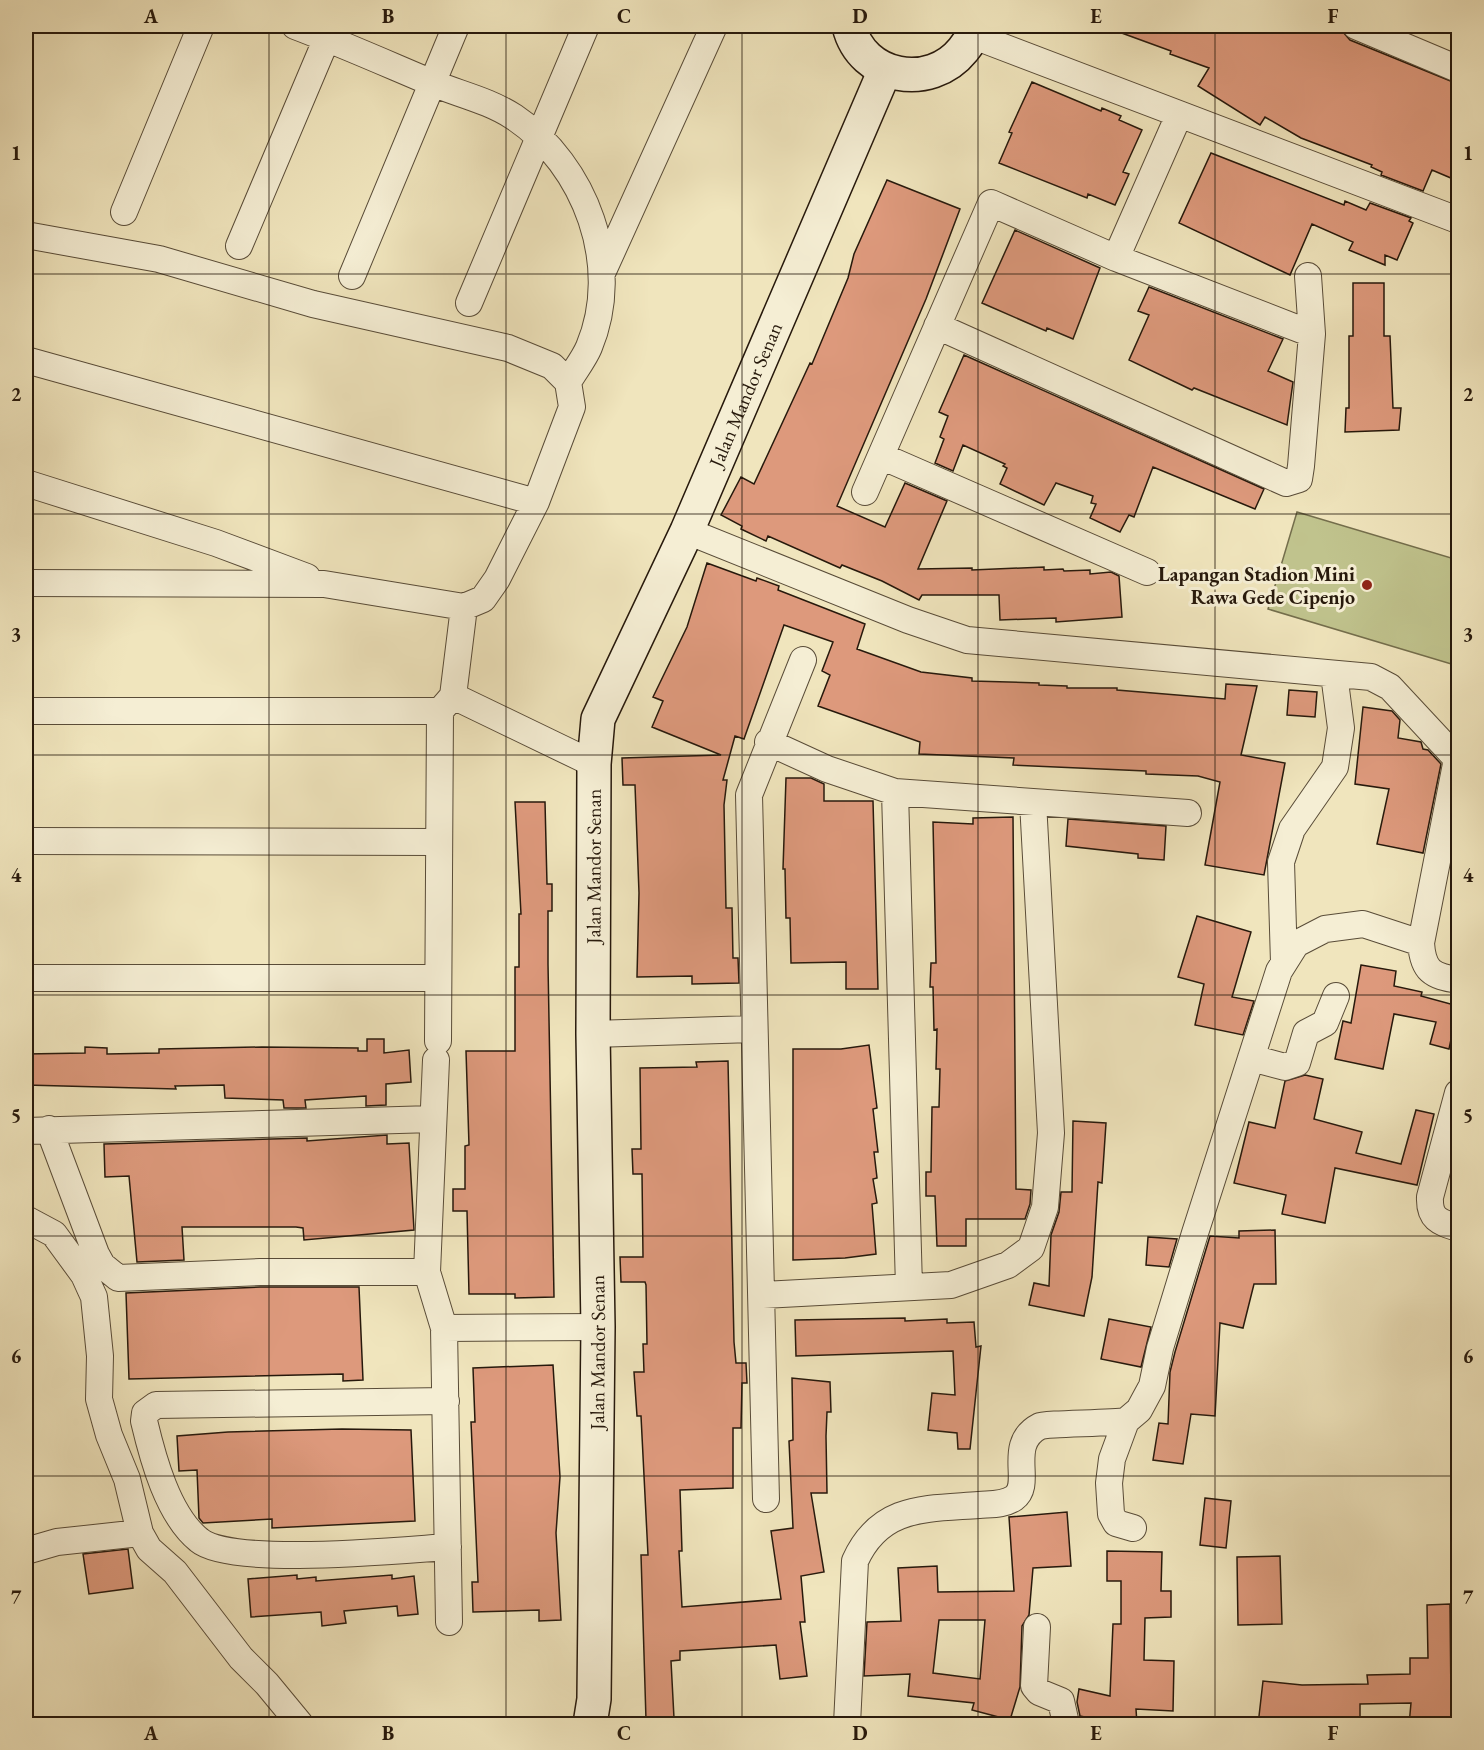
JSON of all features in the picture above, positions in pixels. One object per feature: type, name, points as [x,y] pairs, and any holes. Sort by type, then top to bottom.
[{"type":"street","points":[[124,212],[201,26]]},
{"type":"street","points":[[295,26],[329,32],[432,83],[490,104],[515,118],[570,174],[591,219],[603,271],[600,308],[589,347],[568,382]]},
{"type":"street","points":[[352,276],[456,26]]},
{"type":"street","points":[[469,303],[586,26]]},
{"type":"street","points":[[603,271],[714,26]]},
{"type":"street","points":[[849,26],[852,37],[865,57],[885,70],[920,76],[952,64],[975,31],[1179,115],[1455,219]]},
{"type":"street","points":[[1356,26],[1458,69]]},
{"type":"street","points":[[239,246],[329,32]]},
{"type":"street","name":"Jalan Mandor Senan","points":[[590,1725],[594,1699],[598,1327],[593,1034],[596,734],[602,711],[687,531],[885,70]]},
{"type":"street","points":[[1116,258],[1179,115]]},
{"type":"street","points":[[865,492],[991,203],[1116,258],[1312,334]]},
{"type":"street","points":[[26,583],[324,584],[464,607],[483,599],[490,589],[536,502],[572,407],[568,382],[552,366],[508,348],[313,304],[159,259],[29,237]]},
{"type":"street","points":[[936,326],[1286,483],[1299,479],[1301,466],[1312,334],[1308,276]]},
{"type":"street","points":[[26,360],[536,502]]},
{"type":"street","points":[[881,456],[1147,572]]},
{"type":"street","points":[[26,483],[216,543],[324,584]]},
{"type":"street","points":[[687,531],[908,620],[967,640],[1371,677],[1390,687],[1458,759],[1421,943],[1422,958],[1430,971],[1437,976],[1458,981]]},
{"type":"street","points":[[449,1622],[444,1328],[427,1272],[437,1051],[438,842],[446,704],[464,607]]},
{"type":"street","points":[[766,1499],[763,1295],[753,1029],[749,795],[768,742],[803,660]]},
{"type":"street","points":[[1284,963],[1281,862],[1292,829],[1335,767],[1341,728],[1334,674]]},
{"type":"street","points":[[26,711],[446,704],[594,764]]},
{"type":"street","points":[[768,742],[827,769],[895,792],[1188,813]]},
{"type":"street","points":[[895,792],[909,1287]]},
{"type":"street","points":[[763,1295],[951,1285],[1008,1265],[1031,1248],[1045,1207],[1051,1133],[1033,802]]},
{"type":"street","points":[[26,841],[438,842]]},
{"type":"street","points":[[1132,1528],[1116,1523],[1111,1514],[1112,1459],[1126,1421],[1139,1410],[1152,1386],[1160,1348],[1271,993],[1284,963],[1296,944],[1325,929],[1363,924],[1421,943]]},
{"type":"street","points":[[26,978],[437,978]]},
{"type":"street","points":[[1251,1058],[1285,1067],[1297,1063],[1306,1033],[1325,1023],[1336,996]]},
{"type":"street","points":[[593,1034],[753,1029]]},
{"type":"street","points":[[1458,1099],[1430,1197],[1430,1211],[1437,1221],[1458,1228]]},
{"type":"street","points":[[427,1272],[260,1272],[118,1278],[102,1265],[37,1130],[433,1119]]},
{"type":"street","points":[[26,1219],[54,1234],[84,1275],[94,1297],[100,1356],[99,1399],[109,1436],[127,1479],[140,1533],[149,1548],[176,1572],[241,1658],[267,1684],[300,1725]]},
{"type":"street","points":[[444,1328],[598,1327]]},
{"type":"street","points":[[446,1401],[156,1405],[145,1413],[144,1421],[159,1478],[177,1512],[199,1540],[222,1551],[316,1555],[448,1547]]},
{"type":"street","points":[[847,1725],[855,1561],[864,1541],[885,1522],[918,1510],[1003,1503],[1016,1497],[1021,1488],[1020,1451],[1028,1435],[1041,1425],[1126,1421]]},
{"type":"street","points":[[26,1551],[57,1542],[140,1533]]},
{"type":"street","points":[[1037,1627],[1033,1670],[1034,1686],[1039,1692],[1059,1697],[1066,1725]]},
{"type":"green space","name":"Lapangan Stadion Mini Rawa Gede Cipenjo","points":[[1297,512],[1458,560],[1458,666],[1268,609]]},
{"type":"building","points":[[1109,26],[1327,26],[1343,32],[1350,40],[1458,84],[1458,181],[1432,170],[1423,191],[1381,175],[1382,172],[1371,167],[1372,165],[1301,138],[1265,117],[1260,125],[1198,86],[1209,68],[1170,54],[1171,51],[1108,28]]},
{"type":"building","points":[[1032,82],[1101,111],[1102,108],[1121,116],[1119,120],[1142,130],[1123,172],[1129,174],[1115,205],[1088,194],[1087,198],[999,163],[1012,133],[1009,132]]},
{"type":"building","points":[[1211,153],[1344,205],[1345,201],[1366,210],[1370,203],[1411,218],[1409,221],[1413,223],[1397,260],[1385,255],[1385,265],[1349,250],[1353,242],[1312,224],[1290,275],[1179,223]]},
{"type":"building","points":[[887,180],[960,209],[926,299],[837,506],[885,527],[905,483],[947,501],[918,569],[972,568],[972,570],[1044,567],[1044,570],[1090,570],[1090,574],[1111,572],[1119,576],[1122,617],[1056,622],[1056,618],[1000,620],[999,595],[922,595],[919,600],[882,581],[842,565],[840,568],[768,536],[766,541],[741,529],[742,526],[721,515],[741,477],[754,484],[810,363],[812,364],[848,278],[854,254]]},
{"type":"building","points":[[1015,230],[1100,268],[1073,339],[1047,328],[1046,331],[982,303]]},
{"type":"building","points":[[1353,283],[1384,283],[1384,336],[1390,336],[1393,408],[1401,408],[1399,430],[1345,432],[1346,408],[1349,408],[1349,336],[1353,336]]},
{"type":"building","points":[[1149,287],[1283,339],[1268,371],[1293,382],[1287,425],[1194,388],[1192,390],[1129,360],[1149,315],[1138,311]]},
{"type":"building","points":[[964,355],[1264,489],[1255,509],[1153,467],[1134,517],[1129,515],[1120,532],[1090,518],[1096,504],[1091,503],[1093,496],[1056,483],[1044,505],[1000,484],[1007,468],[1003,466],[1005,464],[963,445],[953,471],[935,463],[944,439],[940,437],[948,416],[939,412]]},
{"type":"building","points":[[707,563],[756,581],[757,578],[779,586],[778,590],[865,624],[857,649],[921,672],[972,678],[972,681],[1039,683],[1039,685],[1067,686],[1067,688],[1117,688],[1117,690],[1225,699],[1226,684],[1257,686],[1241,755],[1285,763],[1264,875],[1205,865],[1220,782],[1198,776],[1146,774],[1146,771],[1013,765],[1014,758],[919,754],[920,742],[818,706],[830,675],[822,671],[833,642],[784,625],[744,739],[735,736],[723,780],[727,780],[724,805],[726,908],[732,908],[733,958],[738,958],[739,983],[692,984],[692,976],[637,977],[639,893],[635,785],[623,785],[622,758],[721,755],[652,727],[663,701],[653,697],[687,627]]},
{"type":"building","points":[[1289,690],[1317,692],[1315,717],[1287,715]]},
{"type":"building","points":[[1363,707],[1392,711],[1400,720],[1398,738],[1421,742],[1423,749],[1428,750],[1441,764],[1423,853],[1377,844],[1389,789],[1355,784]]},
{"type":"building","points":[[786,778],[811,778],[824,784],[824,801],[873,801],[878,989],[846,989],[846,962],[791,963],[790,918],[786,918],[785,869],[783,869]]},
{"type":"building","points":[[515,802],[545,802],[547,884],[552,884],[552,911],[548,911],[548,964],[554,1297],[515,1298],[515,1294],[469,1294],[467,1211],[453,1211],[453,1189],[465,1189],[465,1146],[469,1145],[466,1051],[515,1051],[515,967],[519,967],[519,914],[521,914]]},
{"type":"building","points":[[1013,817],[1016,1189],[1031,1190],[1030,1204],[1025,1219],[966,1219],[966,1246],[937,1246],[935,1196],[926,1196],[926,1172],[931,1172],[932,1107],[939,1107],[940,1069],[936,1069],[937,1029],[934,1030],[933,987],[930,987],[931,963],[936,963],[933,822],[973,824],[973,818]]},
{"type":"building","points":[[1068,819],[1166,826],[1164,860],[1138,858],[1138,854],[1066,846]]},
{"type":"building","points":[[1197,916],[1251,932],[1232,997],[1254,1001],[1243,1035],[1195,1025],[1204,984],[1178,977]]},
{"type":"building","points":[[1361,965],[1396,971],[1394,986],[1422,992],[1421,996],[1458,1006],[1449,1049],[1430,1044],[1436,1022],[1394,1014],[1383,1069],[1335,1059],[1343,1021],[1351,1023]]},
{"type":"building","points":[[367,1039],[384,1039],[384,1053],[409,1050],[411,1082],[386,1084],[386,1105],[366,1106],[366,1096],[305,1100],[306,1108],[284,1108],[283,1100],[225,1098],[224,1085],[175,1086],[176,1089],[26,1085],[26,1054],[85,1053],[85,1047],[107,1048],[107,1054],[159,1053],[159,1049],[262,1047],[358,1048],[358,1051],[367,1051]]},
{"type":"building","points":[[869,1045],[877,1108],[873,1109],[878,1152],[874,1152],[877,1178],[873,1179],[877,1203],[872,1204],[876,1254],[793,1260],[793,1049],[841,1049]]},
{"type":"building","points":[[728,1061],[734,1342],[736,1363],[746,1363],[747,1383],[742,1383],[741,1428],[733,1428],[733,1488],[680,1490],[682,1551],[679,1551],[682,1607],[781,1599],[771,1531],[793,1528],[789,1441],[793,1440],[792,1378],[830,1382],[831,1412],[827,1412],[826,1436],[827,1493],[811,1493],[824,1572],[801,1576],[805,1622],[800,1622],[807,1676],[780,1679],[776,1645],[680,1651],[680,1660],[671,1661],[674,1718],[646,1720],[641,1555],[648,1555],[641,1416],[637,1416],[634,1372],[644,1372],[643,1344],[647,1344],[646,1285],[645,1282],[621,1282],[620,1257],[643,1257],[642,1174],[633,1174],[632,1149],[641,1149],[640,1068],[697,1067],[696,1062]]},
{"type":"building","points":[[1305,1075],[1323,1079],[1314,1119],[1362,1132],[1356,1153],[1401,1164],[1416,1110],[1434,1114],[1417,1185],[1335,1168],[1325,1223],[1282,1214],[1286,1195],[1234,1183],[1249,1122],[1275,1128],[1285,1081]]},
{"type":"building","points":[[1073,1121],[1106,1123],[1102,1183],[1098,1182],[1092,1277],[1084,1316],[1029,1305],[1034,1283],[1049,1286],[1051,1235],[1059,1212],[1061,1192],[1072,1192]]},
{"type":"building","points":[[387,1135],[387,1144],[409,1143],[414,1230],[304,1240],[303,1228],[296,1227],[182,1227],[184,1260],[137,1262],[129,1176],[105,1177],[104,1144],[307,1138],[307,1141]]},
{"type":"building","points":[[1275,1230],[1276,1284],[1254,1284],[1243,1328],[1220,1323],[1215,1416],[1191,1414],[1183,1464],[1153,1460],[1159,1423],[1168,1424],[1170,1372],[1210,1236],[1239,1238],[1239,1231]]},
{"type":"building","points":[[1148,1237],[1177,1239],[1169,1267],[1146,1265]]},
{"type":"building","points":[[260,1287],[359,1287],[363,1380],[343,1381],[343,1374],[129,1379],[126,1293]]},
{"type":"building","points":[[905,1318],[905,1321],[947,1319],[947,1323],[974,1322],[976,1347],[981,1346],[970,1449],[958,1449],[957,1433],[928,1430],[932,1393],[955,1395],[953,1351],[796,1356],[795,1320]]},
{"type":"building","points":[[1109,1319],[1151,1327],[1141,1367],[1101,1359]]},
{"type":"building","points":[[553,1365],[560,1477],[556,1533],[561,1620],[539,1621],[539,1610],[473,1612],[472,1582],[478,1582],[471,1422],[475,1422],[473,1368]]},
{"type":"building","points":[[411,1430],[415,1521],[272,1528],[272,1519],[203,1523],[199,1518],[197,1470],[179,1471],[177,1436],[228,1432]]},
{"type":"building","points":[[1205,1498],[1231,1501],[1226,1548],[1200,1545]]},
{"type":"building","points":[[1067,1512],[1071,1566],[1033,1568],[1029,1615],[1022,1626],[1020,1687],[1010,1720],[972,1710],[974,1703],[908,1696],[910,1674],[864,1676],[867,1622],[901,1621],[898,1568],[937,1566],[938,1592],[1014,1591],[1009,1517]],"holes":[[[939,1620],[985,1620],[980,1679],[933,1673]]]},
{"type":"building","points":[[128,1549],[133,1588],[89,1594],[83,1554]]},
{"type":"building","points":[[1107,1551],[1162,1552],[1161,1591],[1171,1591],[1171,1617],[1145,1618],[1144,1660],[1174,1661],[1173,1711],[1136,1709],[1137,1724],[1118,1724],[1080,1716],[1077,1702],[1079,1689],[1110,1696],[1113,1624],[1121,1624],[1121,1581],[1107,1581]]},
{"type":"building","points":[[1280,1556],[1282,1624],[1238,1625],[1237,1557]]},
{"type":"building","points":[[297,1575],[297,1579],[316,1577],[316,1581],[392,1575],[392,1579],[414,1576],[418,1614],[398,1616],[397,1606],[344,1611],[346,1623],[322,1626],[321,1612],[251,1617],[248,1579]]},
{"type":"building","points":[[1450,1604],[1451,1701],[1458,1701],[1458,1725],[1409,1725],[1411,1703],[1360,1704],[1360,1725],[1258,1725],[1263,1681],[1302,1685],[1368,1684],[1367,1675],[1410,1674],[1410,1658],[1428,1658],[1427,1605]]},
{"type":"place","name":"Lapangan Stadion Mini Rawa Gede Cipenjo","points":[[1367,585]]}]
